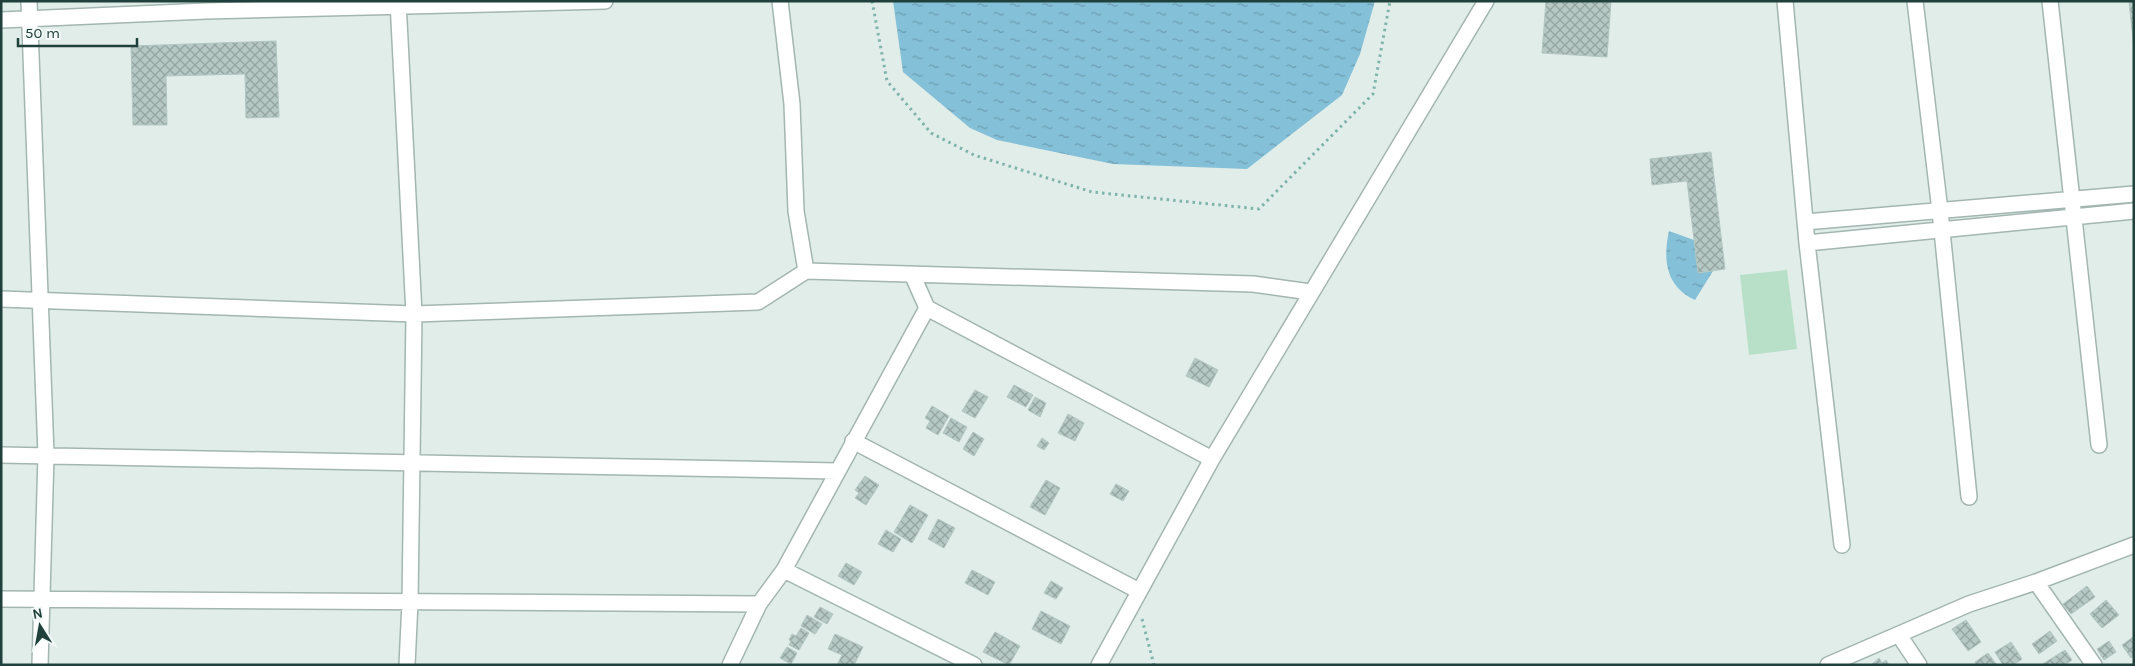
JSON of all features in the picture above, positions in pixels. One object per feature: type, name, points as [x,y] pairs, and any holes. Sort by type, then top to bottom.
[{"type":"street","points":[[29,1],[46,455],[40,665]]},
{"type":"street","points":[[1,20],[205,6],[605,1]]},
{"type":"street","points":[[780,1],[792,104],[796,211],[806,271]]},
{"type":"street","points":[[1099,665],[1212,459],[1310,292],[1486,1]]},
{"type":"street","points":[[1785,1],[1807,243],[1842,545]]},
{"type":"street","points":[[1916,1],[1940,211],[1969,497]]},
{"type":"street","points":[[2050,1],[2072,217],[2099,445]]},
{"type":"street","points":[[398,4],[414,314],[410,602],[407,665]]},
{"type":"street","points":[[1805,222],[2134,194]]},
{"type":"street","points":[[1807,243],[2134,211]]},
{"type":"street","points":[[1,299],[414,314],[758,302],[806,271],[1253,284],[1310,292]]},
{"type":"street","points":[[912,274],[927,308],[1212,459]]},
{"type":"street","points":[[730,665],[759,604],[784,570],[927,308]]},
{"type":"street","points":[[853,441],[1139,591]]},
{"type":"street","points":[[1,455],[837,471]]},
{"type":"street","points":[[1828,665],[1969,604],[2036,582],[2134,545]]},
{"type":"street","points":[[784,570],[974,665]]},
{"type":"street","points":[[2036,582],[2094,665]]},
{"type":"street","points":[[1,598],[759,604]]},
{"type":"street","points":[[1900,635],[1919,665]]},
{"type":"path","points":[[872,1],[887,81],[930,133],[974,155],[1092,192],[1259,209],[1373,94],[1390,1]]},
{"type":"path","points":[[1139,591],[1143,628],[1154,665]]},
{"type":"green space","points":[[1787,270],[1797,349],[1749,355],[1740,275]]},
{"type":"water","points":[[893,1],[1375,1],[1360,54],[1342,95],[1247,169],[1113,164],[997,140],[970,128],[903,72]]},
{"type":"water","points":[[1669,231],[1694,240],[1713,271],[1695,300],[1677,287],[1672,279],[1666,252]]},
{"type":"building","points":[[1546,1],[1611,1],[1607,57],[1542,53]]},
{"type":"building","points":[[2129,1],[2134,1],[2134,49]]},
{"type":"building","points":[[276,41],[279,117],[246,118],[245,74],[166,76],[167,125],[133,125],[131,46]]},
{"type":"building","points":[[1711,152],[1725,269],[1698,273],[1687,181],[1652,185],[1650,159]]},
{"type":"building","points":[[1195,358],[1218,370],[1209,387],[1186,376]]},
{"type":"building","points":[[1014,385],[1033,395],[1026,407],[1007,397]]},
{"type":"building","points":[[975,390],[988,397],[975,418],[962,411]]},
{"type":"building","points":[[1035,397],[1046,403],[1040,417],[1028,410]]},
{"type":"building","points":[[932,406],[949,416],[938,435],[926,428],[930,421],[925,418]]},
{"type":"building","points":[[1068,414],[1084,423],[1075,441],[1058,433]]},
{"type":"building","points":[[951,418],[967,427],[959,442],[943,433]]},
{"type":"building","points":[[973,432],[984,439],[974,456],[963,449]]},
{"type":"building","points":[[1042,438],[1049,443],[1044,450],[1037,446]]},
{"type":"building","points":[[865,476],[879,485],[866,505],[855,498],[859,493],[855,490]]},
{"type":"building","points":[[1046,480],[1060,488],[1045,515],[1030,507]]},
{"type":"building","points":[[1116,484],[1129,491],[1123,501],[1110,494]]},
{"type":"building","points":[[910,505],[928,515],[912,543],[894,532]]},
{"type":"building","points":[[938,519],[955,528],[944,548],[928,539]]},
{"type":"building","points":[[886,530],[901,539],[893,552],[878,544]]},
{"type":"building","points":[[846,563],[862,572],[854,585],[838,576]]},
{"type":"building","points":[[972,570],[995,582],[988,595],[965,583]]},
{"type":"building","points":[[1051,581],[1063,588],[1056,599],[1044,593]]},
{"type":"building","points":[[2087,586],[2095,597],[2071,614],[2063,604]]},
{"type":"building","points":[[2106,600],[2119,615],[2102,628],[2090,614]]},
{"type":"building","points":[[820,607],[833,614],[827,624],[814,617]]},
{"type":"building","points":[[1041,611],[1070,626],[1061,644],[1032,629]]},
{"type":"building","points":[[807,615],[822,624],[815,634],[801,626]]},
{"type":"building","points":[[1966,620],[1981,642],[1968,651],[1952,629]]},
{"type":"building","points":[[801,628],[809,633],[799,650],[789,645],[791,641],[789,640],[792,634],[796,636]]},
{"type":"building","points":[[2050,631],[2057,641],[2039,654],[2032,644]]},
{"type":"building","points":[[995,632],[1020,646],[1009,665],[983,652]]},
{"type":"building","points":[[835,634],[863,647],[854,665],[837,665],[842,655],[828,649]]},
{"type":"building","points":[[2133,637],[2134,656],[2131,658],[2122,645]]},
{"type":"building","points":[[2109,641],[2116,652],[2104,660],[2097,649]]},
{"type":"building","points":[[2011,642],[2022,659],[2013,665],[2003,665],[1995,652]]},
{"type":"building","points":[[787,647],[797,653],[791,664],[780,658]]},
{"type":"building","points":[[2065,650],[2072,660],[2064,665],[2041,665]]},
{"type":"building","points":[[1988,653],[1997,665],[1976,665],[1975,662]]},
{"type":"building","points":[[1879,658],[1882,663],[1886,660],[1889,665],[1871,665]]}]
